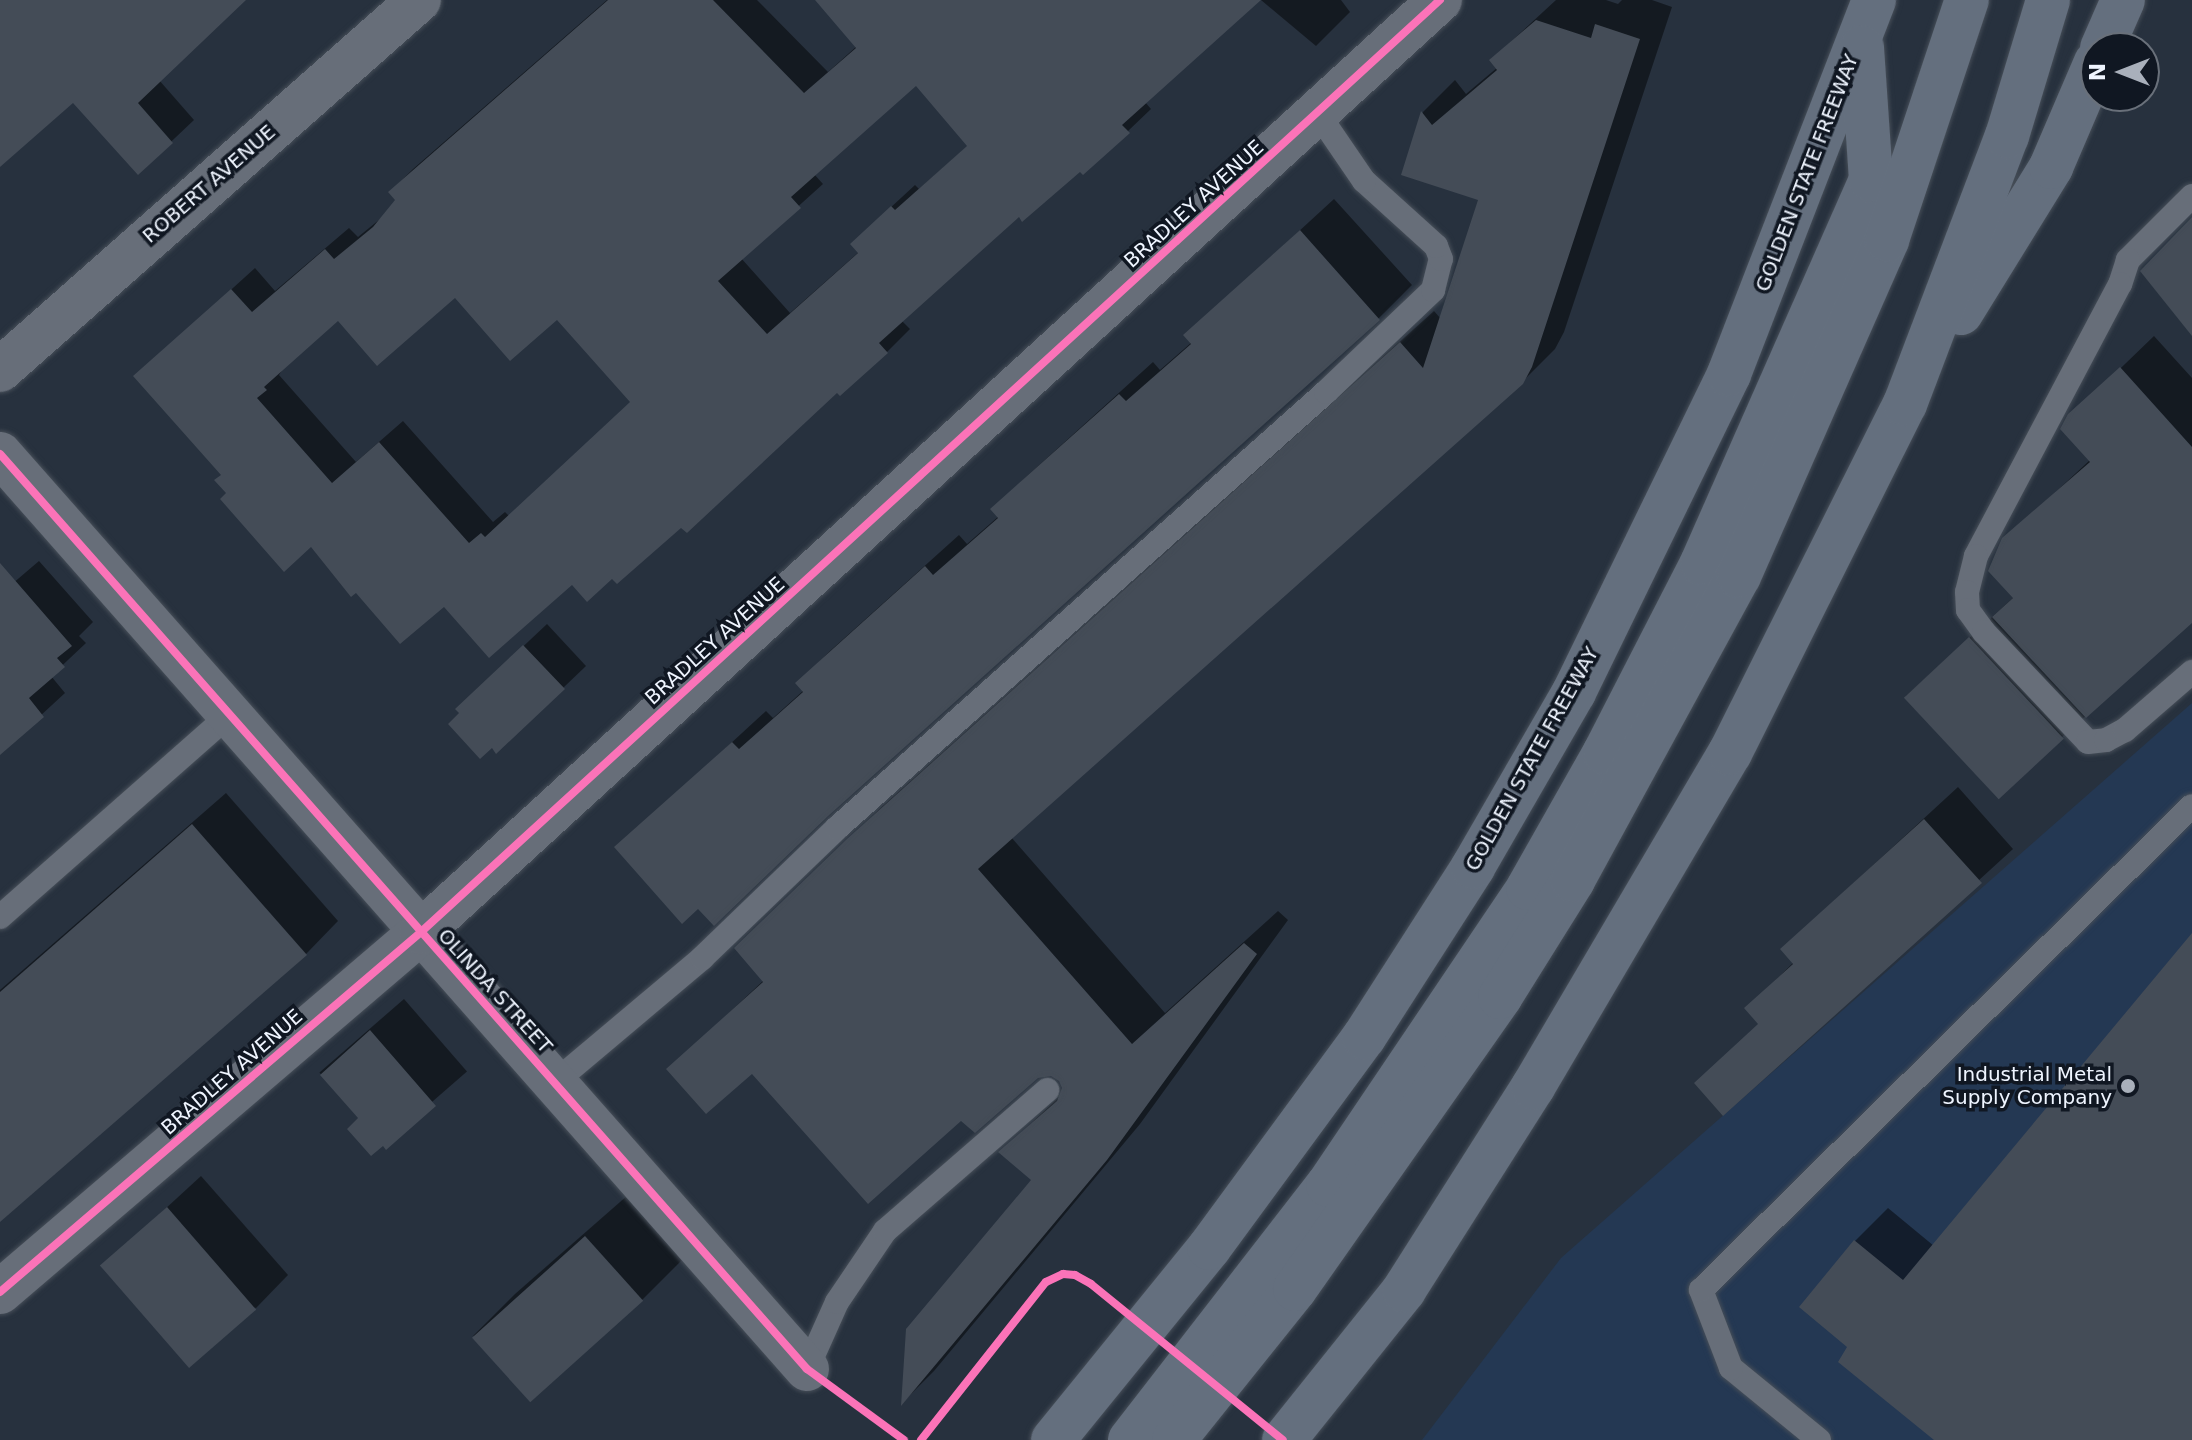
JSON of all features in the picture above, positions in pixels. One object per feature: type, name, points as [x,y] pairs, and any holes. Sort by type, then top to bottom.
[{"type":"highway","points":[[1174,1440],[1295,1289],[1500,997],[1573,880],[1746,562],[1887,240],[1967,0]]},
{"type":"highway","points":[[1905,404],[2007,136],[2048,0]]},
{"type":"highway","points":[[2109,32],[2123,0]]},
{"type":"highway","points":[[1130,1440],[1328,1185],[1528,888],[1605,752],[1702,563],[1871,180],[1867,16]]},
{"type":"highway","name":"GOLDEN STATE FREEWAY","points":[[1053,1440],[1209,1248],[1364,1037],[1473,867],[1574,692],[1729,374],[1867,16]]},
{"type":"highway","points":[[1284,1440],[1404,1290],[1533,1087],[1730,753],[1905,404],[2051,167],[2080,99]]},
{"type":"street","name":"ROBERT AVENUE","points":[[0,370],[419,0]]},
{"type":"street","name":"BRADLEY AVENUE","points":[[0,1292],[421,932],[1440,0]]},
{"type":"street","name":"OLINDA STREET","points":[[0,454],[807,1369]]},
{"type":"lane","points":[[555,1082],[702,958],[837,828],[1316,402],[1433,290],[1441,259],[1436,246],[1364,181],[1317,112]]},
{"type":"lane","points":[[2192,196],[2128,260],[2120,284],[1976,556],[1967,592],[1968,610],[1984,632],[2088,742],[2106,740],[2125,730],[2192,672]]},
{"type":"lane","points":[[0,917],[228,716]]},
{"type":"lane","points":[[1819,1440],[1731,1368],[1701,1290],[2192,806]]},
{"type":"lane","points":[[807,1369],[837,1302],[885,1231],[1047,1090]]},
{"type":"shaded area","points":[[2192,703],[2192,1440],[1422,1440],[1561,1258]]},
{"type":"building","points":[[0,0],[246,0],[138,103],[173,143],[138,175],[73,103],[0,167]]},
{"type":"building","points":[[608,0],[713,0],[804,93],[856,48],[815,0],[1261,0],[1122,125],[1130,133],[1083,175],[1080,172],[1022,222],[1019,217],[879,343],[888,353],[840,396],[837,393],[687,533],[681,528],[617,584],[612,579],[587,602],[572,585],[489,658],[444,607],[400,644],[356,593],[351,597],[311,547],[284,572],[220,499],[226,493],[214,480],[221,475],[133,376],[231,289],[252,312],[325,249],[334,259],[373,227],[395,200],[388,192]],"holes":[[[916,86],[967,146],[895,210],[891,206],[850,244],[858,253],[767,334],[718,281],[801,208],[791,197]],[[455,298],[510,361],[557,320],[630,402],[485,537],[481,533],[469,543],[379,442],[332,483],[257,398],[267,390],[264,387],[338,321],[377,366]]]},
{"type":"building","points":[[1536,20],[1591,38],[1595,24],[1640,39],[1532,367],[1523,384],[978,869],[1132,1044],[1244,943],[1257,954],[1107,1160],[901,1406],[906,1329],[1031,1180],[998,1152],[1057,1101],[1062,1088],[1059,1081],[1051,1076],[1038,1078],[975,1133],[961,1121],[868,1204],[752,1074],[706,1114],[666,1069],[763,982],[734,948],[847,839],[1400,342],[1423,368],[1478,200],[1401,175],[1421,111],[1432,125],[1497,70],[1489,60]]},
{"type":"building","points":[[2192,217],[2192,336],[2140,271]]},
{"type":"building","points":[[1300,230],[1380,320],[827,817],[714,926],[698,909],[682,924],[614,847],[732,742],[739,749],[803,692],[795,683],[925,566],[933,575],[998,518],[990,509],[1119,394],[1126,401],[1191,344],[1183,335]]},
{"type":"building","points":[[2120,367],[2192,447],[2192,623],[2086,718],[1992,617],[2013,598],[1988,571],[2002,538],[2090,462],[2060,429],[2068,414]]},
{"type":"building","points":[[0,563],[72,646],[57,658],[65,667],[29,698],[44,717],[0,755]]},
{"type":"building","points":[[1969,637],[2064,739],[1999,799],[1904,698]]},
{"type":"building","points":[[523,645],[565,689],[496,754],[492,748],[480,759],[448,724],[459,713],[455,709]]},
{"type":"building","points":[[1924,819],[1982,883],[1723,1116],[1694,1083],[1758,1024],[1744,1008],[1793,964],[1780,949]]},
{"type":"building","points":[[192,824],[307,955],[0,1222],[0,992]]},
{"type":"building","name":"Industrial Metal Supply Company","points":[[2192,933],[2192,1440],[1934,1440],[1838,1362],[1847,1347],[1799,1307],[1854,1240],[1903,1280]]},
{"type":"building","points":[[370,1030],[436,1106],[386,1150],[383,1146],[371,1156],[347,1129],[358,1118],[320,1075]]},
{"type":"building","points":[[167,1207],[256,1310],[189,1368],[100,1265]]},
{"type":"building","points":[[585,1236],[643,1301],[530,1402],[472,1338]]},
{"type":"cycle path","points":[[0,1292],[421,932],[1440,0]]},
{"type":"cycle path","points":[[0,454],[807,1369],[904,1440]]},
{"type":"cycle path","points":[[921,1440],[1046,1282],[1063,1274],[1075,1275],[1091,1284],[1283,1440]]},
{"type":"place","name":"Industrial Metal Supply Company","points":[[2128,1086]]}]
